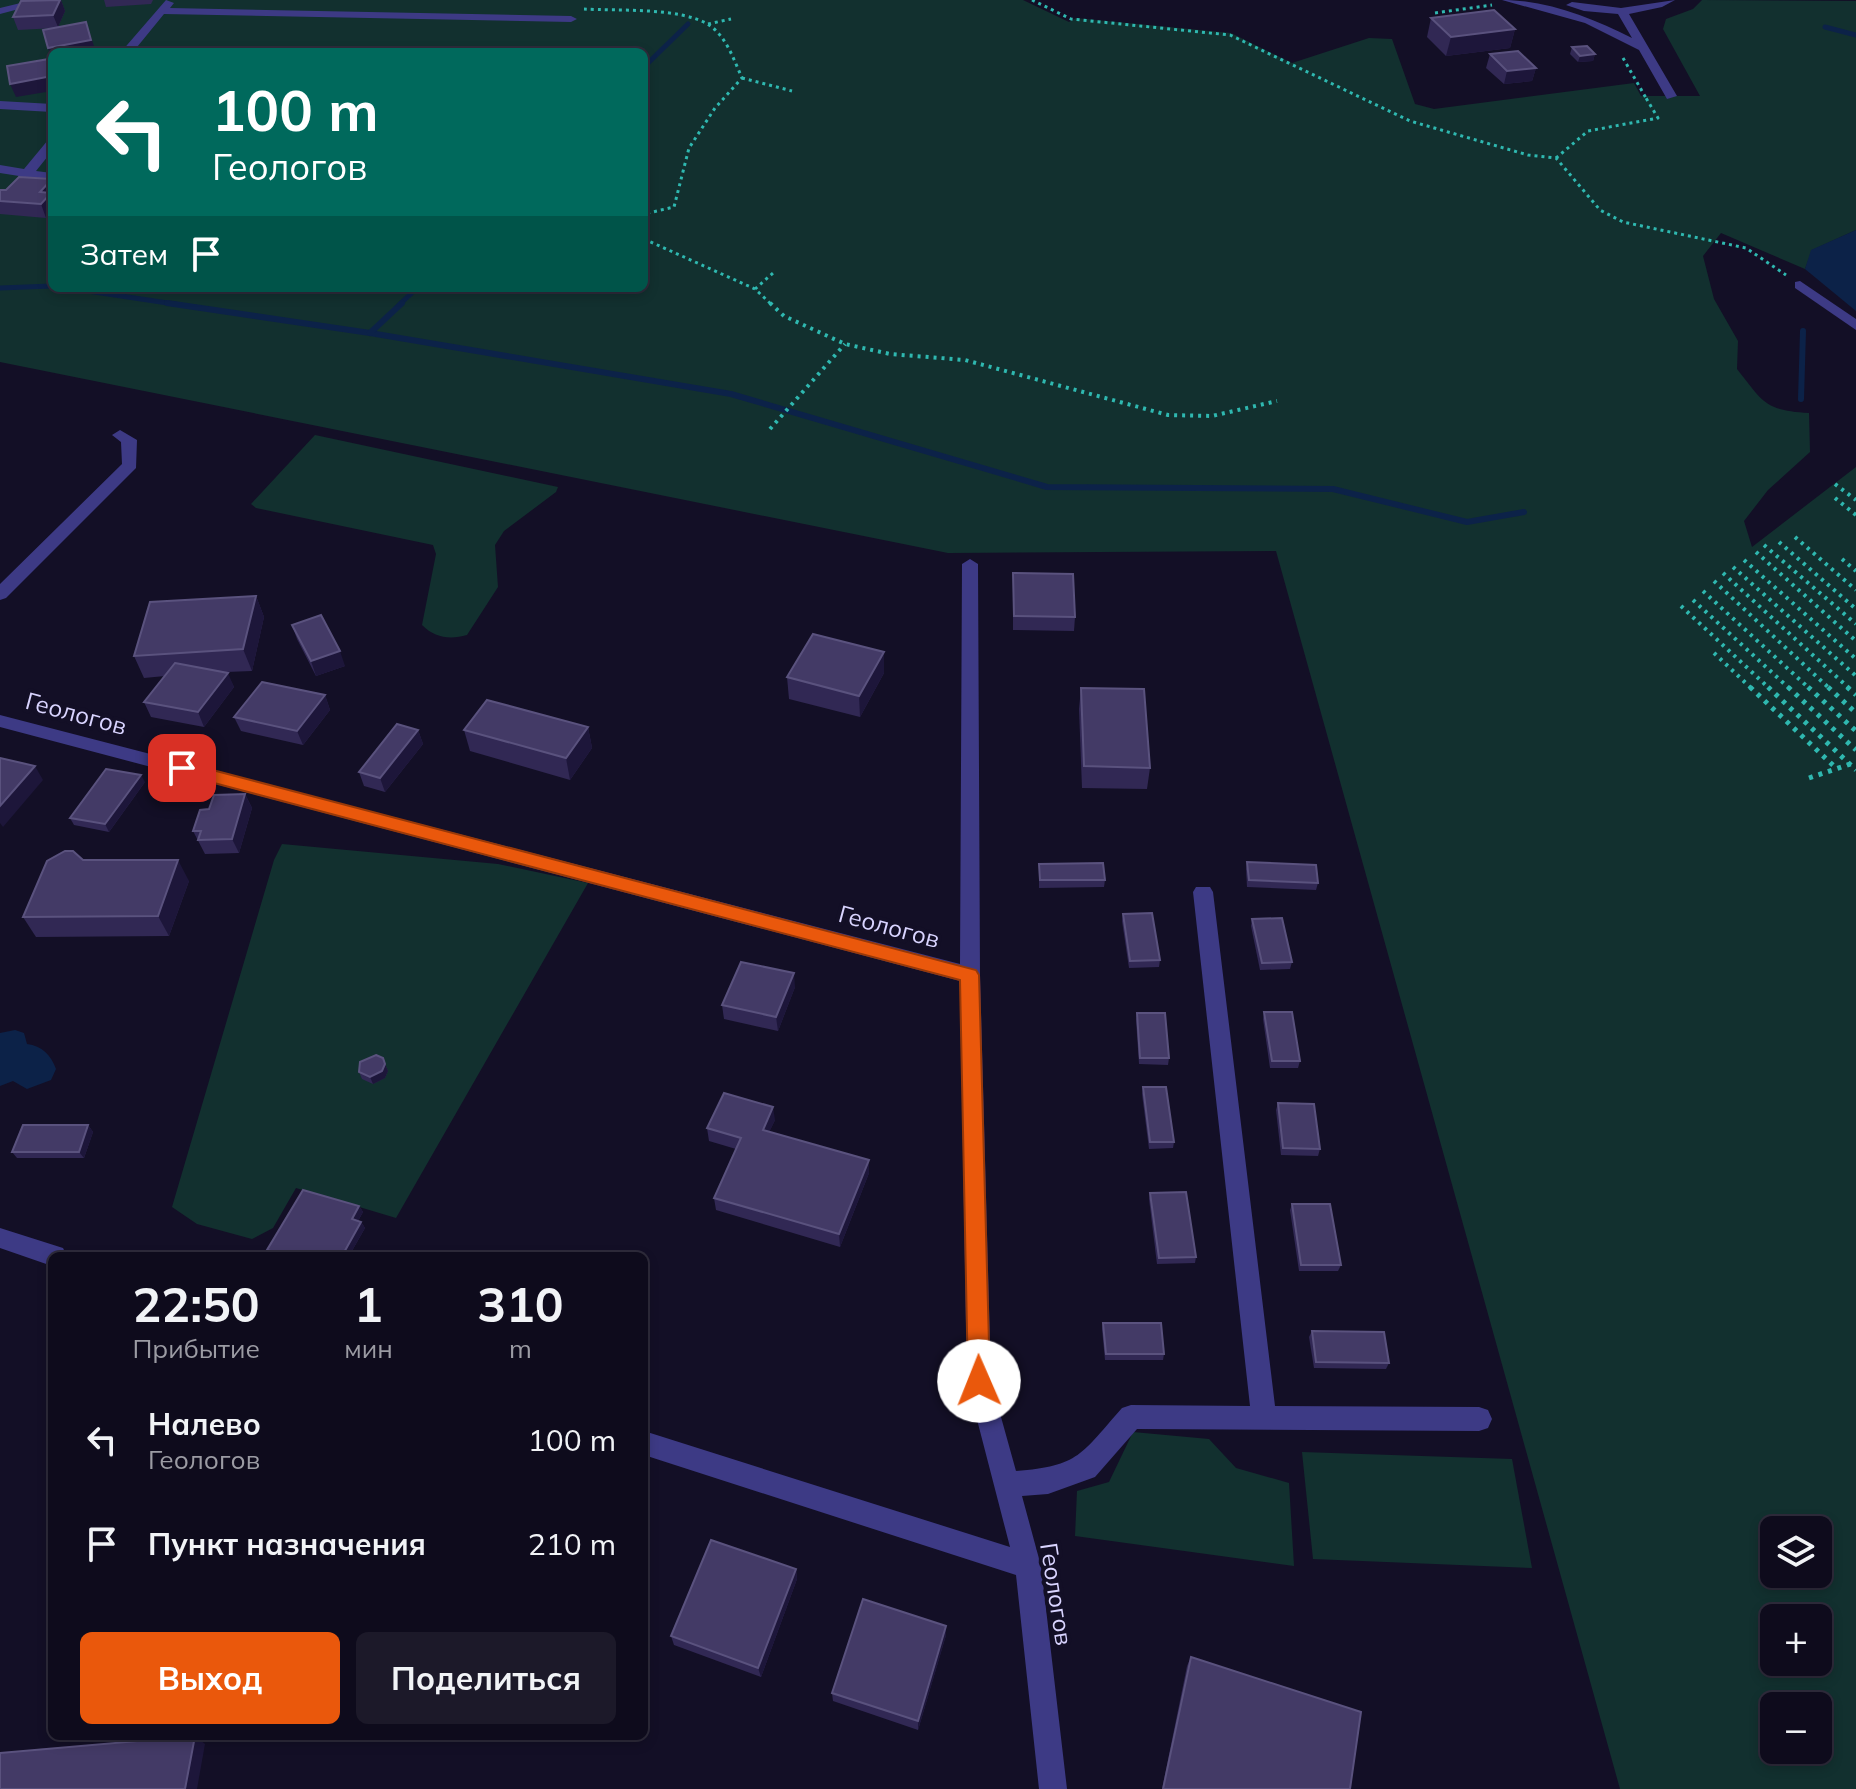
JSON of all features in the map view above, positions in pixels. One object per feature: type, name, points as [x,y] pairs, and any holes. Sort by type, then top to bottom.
[{"type":"street","points":[[0,11],[47,0]]},
{"type":"street","points":[[130,48],[172,0]]},
{"type":"street","points":[[1508,0],[1576,17],[1643,48]]},
{"type":"street","points":[[1557,0],[1584,8],[1622,11],[1643,9],[1669,0]]},
{"type":"street","points":[[160,11],[571,19]]},
{"type":"street","points":[[1622,11],[1671,96]]},
{"type":"street","points":[[0,105],[48,108]]},
{"type":"street","points":[[11,194],[48,149]]},
{"type":"street","points":[[0,169],[48,176]]},
{"type":"street","points":[[1800,285],[1856,326]]},
{"type":"street","points":[[0,594],[130,465],[129,440],[120,435]]},
{"type":"street","points":[[970,564],[970,975]]},
{"type":"street","name":"Геологов","points":[[0,721],[970,975],[979,1381],[1028,1566],[1053,1789]]},
{"type":"street","points":[[1203,892],[1264,1416]]},
{"type":"street","points":[[0,1238],[48,1254]]},
{"type":"street","points":[[1005,1484],[1048,1481],[1086,1468],[1131,1417],[1479,1419]]},
{"type":"street","points":[[648,1444],[1028,1566]]},
{"type":"path","points":[[1032,0],[1071,19],[1230,35],[1410,121],[1528,155],[1556,158],[1600,210],[1611,216],[1623,222],[1746,248],[1800,285]]},
{"type":"path","points":[[583,9],[687,17],[708,24],[731,19]]},
{"type":"path","points":[[708,24],[731,52],[742,78]]},
{"type":"path","points":[[742,78],[792,91]]},
{"type":"path","points":[[648,213],[674,207],[689,148],[715,108],[742,78]]},
{"type":"path","points":[[1556,158],[1583,133],[1614,126],[1641,125],[1658,118],[1646,98],[1671,96]]},
{"type":"path","points":[[648,241],[755,289],[784,316],[845,344],[890,354],[965,360],[1168,415],[1212,416],[1277,401]]},
{"type":"path","points":[[755,289],[773,273]]},
{"type":"path","points":[[770,429],[845,344]]},
{"type":"path","points":[[1835,484],[1856,500]]},
{"type":"path","points":[[1835,498],[1856,515]]},
{"type":"path","points":[[1795,537],[1856,590]]},
{"type":"path","points":[[1779,542],[1856,609]]},
{"type":"path","points":[[1764,545],[1856,624]]},
{"type":"path","points":[[1756,552],[1856,641]]},
{"type":"path","points":[[1842,559],[1856,571]]},
{"type":"path","points":[[1744,560],[1856,659]]},
{"type":"path","points":[[1733,567],[1856,676]]},
{"type":"path","points":[[1723,573],[1856,695]]},
{"type":"path","points":[[1714,581],[1856,713]]},
{"type":"path","points":[[1703,591],[1856,731]]},
{"type":"path","points":[[1693,600],[1856,750]]},
{"type":"path","points":[[1681,606],[1853,763],[1856,770]]},
{"type":"path","points":[[1714,653],[1837,769]]},
{"type":"path","points":[[1809,778],[1853,763]]},
{"type":"green space","points":[[0,0],[1023,0],[1069,22],[1076,18],[1231,33],[1292,63],[1369,38],[1392,39],[1415,104],[1434,109],[1634,83],[1641,96],[1700,96],[1663,29],[1666,19],[1693,9],[1702,0],[1856,1],[1856,230],[1812,250],[1805,269],[1721,233],[1703,256],[1714,299],[1738,341],[1737,369],[1766,403],[1783,410],[1809,413],[1810,452],[1768,490],[1744,521],[1752,547],[1856,467],[1856,1789],[1620,1789],[1276,551],[948,553],[0,362]]},
{"type":"green space","points":[[315,435],[558,487],[556,492],[504,531],[495,545],[498,587],[467,635],[443,637],[422,625],[436,554],[433,545],[256,508],[251,504]]},
{"type":"green space","points":[[282,844],[498,864],[588,883],[396,1218],[296,1188],[273,1228],[252,1239],[197,1224],[172,1207],[274,860]]},
{"type":"green space","points":[[1133,1432],[1209,1439],[1236,1468],[1289,1483],[1294,1566],[1075,1536],[1077,1491],[1109,1482]]},
{"type":"green space","points":[[1302,1452],[1512,1459],[1532,1568],[1313,1559]]},
{"type":"water","points":[[1856,230],[1856,311],[1805,269],[1811,250]]},
{"type":"water","points":[[15,1030],[24,1033],[27,1044],[41,1049],[51,1059],[56,1069],[51,1080],[27,1089],[13,1081],[0,1086],[0,1033]]},
{"type":"building","points":[[60,0],[53,15],[13,17],[21,1]]},
{"type":"building","points":[[1494,10],[1515,29],[1451,37],[1431,18]]},
{"type":"building","points":[[86,22],[91,40],[48,48],[43,30]]},
{"type":"building","points":[[1587,46],[1595,54],[1580,56],[1572,47]]},
{"type":"building","points":[[1518,51],[1536,68],[1507,71],[1490,54]]},
{"type":"building","points":[[48,59],[48,77],[10,84],[7,66]]},
{"type":"building","points":[[19,177],[48,179],[40,192],[48,193],[48,196],[41,204],[0,201],[0,190],[6,190]]},
{"type":"building","points":[[1013,573],[1073,574],[1075,617],[1014,616]]},
{"type":"building","points":[[256,596],[243,649],[134,656],[150,602]]},
{"type":"building","points":[[321,615],[340,651],[311,661],[292,625]]},
{"type":"building","points":[[813,634],[884,652],[859,696],[787,677]]},
{"type":"building","points":[[175,663],[228,673],[198,712],[144,702]]},
{"type":"building","points":[[262,682],[325,695],[297,731],[234,717]]},
{"type":"building","points":[[1081,688],[1144,689],[1150,768],[1084,766]]},
{"type":"building","points":[[487,700],[588,727],[566,758],[464,730]]},
{"type":"building","points":[[397,724],[418,730],[380,778],[359,772]]},
{"type":"building","points":[[0,758],[35,766],[0,806]]},
{"type":"building","points":[[106,769],[141,775],[105,824],[70,818]]},
{"type":"building","points":[[245,794],[232,839],[198,840],[201,831],[193,831],[200,810],[209,809],[214,795]]},
{"type":"building","points":[[65,851],[73,851],[83,860],[178,860],[158,916],[23,917],[47,861]]},
{"type":"building","points":[[1247,862],[1316,865],[1318,883],[1249,880]]},
{"type":"building","points":[[1103,863],[1105,880],[1040,880],[1039,864]]},
{"type":"building","points":[[1152,913],[1160,960],[1130,961],[1123,914]]},
{"type":"building","points":[[1282,918],[1292,962],[1262,963],[1252,919]]},
{"type":"building","points":[[741,962],[794,973],[776,1017],[722,1005]]},
{"type":"building","points":[[1264,1012],[1292,1012],[1300,1061],[1272,1061]]},
{"type":"building","points":[[1137,1013],[1165,1013],[1169,1058],[1140,1058]]},
{"type":"building","points":[[376,1055],[383,1058],[385,1064],[382,1071],[370,1077],[359,1072],[360,1062]]},
{"type":"building","points":[[1143,1087],[1166,1087],[1174,1142],[1150,1142]]},
{"type":"building","points":[[724,1093],[773,1107],[763,1130],[869,1160],[839,1234],[714,1198],[741,1138],[707,1128]]},
{"type":"building","points":[[1278,1103],[1314,1104],[1320,1149],[1283,1148]]},
{"type":"building","points":[[23,1125],[88,1125],[79,1152],[12,1152]]},
{"type":"building","points":[[303,1190],[359,1206],[352,1219],[361,1222],[344,1252],[267,1250]]},
{"type":"building","points":[[1186,1192],[1196,1257],[1159,1258],[1150,1193]]},
{"type":"building","points":[[1292,1204],[1330,1204],[1341,1265],[1301,1265]]},
{"type":"building","points":[[1103,1323],[1161,1323],[1164,1354],[1106,1354]]},
{"type":"building","points":[[1312,1331],[1384,1332],[1389,1363],[1316,1362]]},
{"type":"building","points":[[711,1540],[796,1569],[758,1668],[671,1636]]},
{"type":"building","points":[[863,1599],[946,1626],[918,1721],[832,1693]]},
{"type":"building","points":[[1191,1657],[1361,1712],[1350,1789],[1163,1789]]},
{"type":"building","points":[[149,1740],[194,1740],[185,1789],[0,1789],[0,1753]]},
{"type":"waterway","points":[[648,63],[688,24]]},
{"type":"waterway","points":[[1825,27],[1856,35]]},
{"type":"waterway","points":[[0,288],[48,286]]},
{"type":"waterway","points":[[95,292],[181,305]]},
{"type":"waterway","points":[[399,305],[413,292]]},
{"type":"waterway","points":[[167,303],[370,333]]},
{"type":"waterway","points":[[370,333],[402,303]]},
{"type":"waterway","points":[[1801,399],[1803,331]]},
{"type":"waterway","points":[[370,333],[731,394],[1047,487],[1333,489],[1467,522],[1524,512]]},
{"type":"route","points":[[182,768],[970,975],[979,1381]]}]
